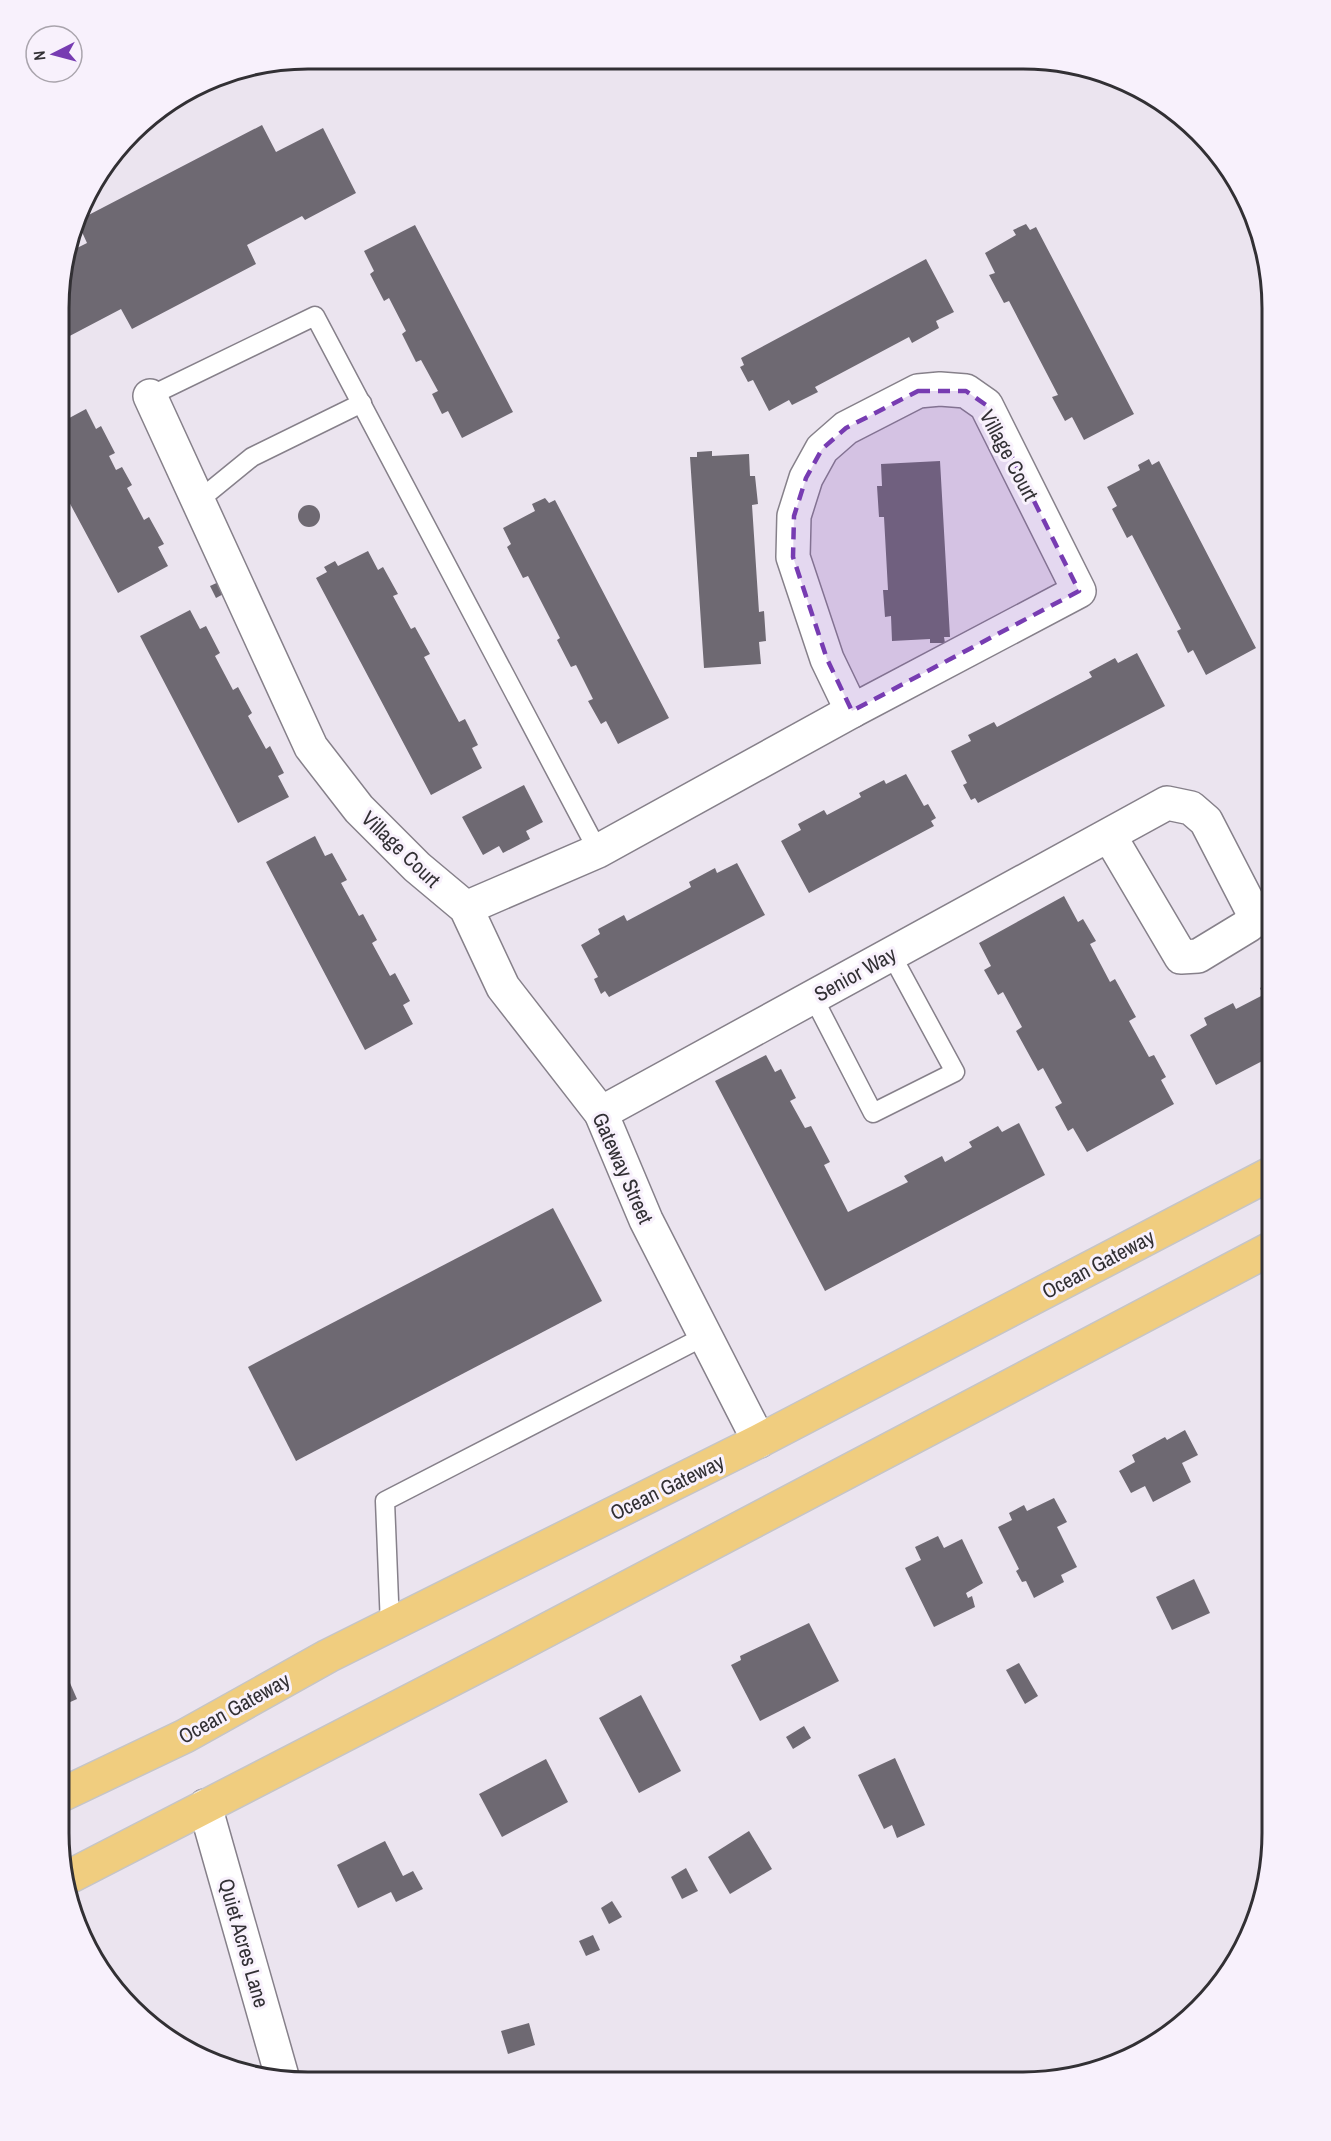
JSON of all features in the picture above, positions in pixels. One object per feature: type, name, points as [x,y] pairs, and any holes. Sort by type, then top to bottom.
[{"type":"main road","name":"Ocean Gateway","points":[[69,1791],[185,1736],[328,1656],[759,1441],[1262,1178]]},
{"type":"main road","points":[[73,1875],[515,1647],[1262,1253]]},
{"type":"street","name":"Village Court","points":[[150,396],[311,747],[359,809],[417,867],[466,908],[598,851],[852,711],[1079,591],[986,405],[966,391],[940,389],[918,391],[846,428],[822,449],[806,478],[795,516],[793,557],[827,659],[852,711]]},
{"type":"street","name":"Senior Way","points":[[601,1113],[1167,803],[1191,807],[1206,821],[1253,912],[1249,925],[1198,956],[1181,957],[1109,835]]},
{"type":"street","name":"Gateway Street","points":[[466,908],[503,987],[601,1113],[646,1220],[759,1441]]},
{"type":"street","name":"Quiet Acres Lane","points":[[205,1806],[280,2070]]},
{"type":"lane","points":[[150,396],[315,316],[598,851]]},
{"type":"lane","points":[[198,501],[252,457],[362,404]]},
{"type":"lane","points":[[813,997],[873,1113],[955,1072],[891,954]]},
{"type":"lane","points":[[390,1626],[384,1501],[705,1336]]},
{"type":"highlighted area","points":[[918,391],[966,391],[986,405],[1079,591],[852,711],[827,659],[793,557],[794,516],[806,478],[822,449],[846,428]]},
{"type":"building","points":[[262,125],[276,152],[323,128],[356,193],[305,220],[302,216],[247,245],[256,264],[132,329],[121,309],[69,336],[71,276],[77,248],[87,243],[82,232],[87,216]]},
{"type":"building","points":[[1026,224],[1030,230],[1036,227],[1134,414],[1084,440],[1072,417],[1065,421],[1052,397],[1058,395],[1009,301],[1004,303],[989,275],[995,273],[985,253],[1016,235],[1013,230]]},
{"type":"building","points":[[415,225],[513,412],[462,438],[448,411],[442,414],[432,394],[438,391],[421,360],[416,362],[402,334],[406,331],[389,298],[384,301],[370,274],[374,271],[364,251]]},
{"type":"building","points":[[926,259],[954,312],[936,321],[939,328],[912,343],[909,337],[815,387],[818,392],[792,405],[789,400],[769,411],[753,380],[748,382],[740,367],[744,365],[741,358]]},
{"type":"building","points":[[86,409],[96,429],[101,426],[115,453],[109,456],[116,470],[122,467],[132,485],[127,488],[144,520],[149,517],[164,544],[158,547],[168,566],[118,593],[69,502],[69,418]]},
{"type":"building","points":[[712,451],[712,456],[749,454],[750,476],[755,476],[758,504],[752,505],[759,612],[764,611],[766,641],[759,642],[761,664],[704,668],[690,457],[697,457],[697,452]]},
{"type":"building","points":[[1149,459],[1152,465],[1159,461],[1256,648],[1206,675],[1193,650],[1188,653],[1177,631],[1181,629],[1132,535],[1127,538],[1112,509],[1117,506],[1107,487],[1140,470],[1138,465]]},
{"type":"building","points":[[940,461],[950,637],[944,637],[945,643],[930,643],[930,639],[892,641],[891,616],[885,617],[883,590],[888,590],[884,517],[879,517],[877,486],[882,486],[881,464]]},
{"type":"building","points":[[545,498],[549,503],[555,500],[669,718],[618,744],[606,721],[601,724],[588,701],[593,699],[576,665],[571,667],[557,640],[560,638],[528,576],[523,578],[507,547],[511,544],[503,528],[535,511],[532,504]]},
{"type":"building","points":[[309,505],[317,508],[320,516],[317,524],[309,527],[301,524],[298,516],[301,508]]},
{"type":"building","points":[[368,551],[378,570],[383,567],[398,594],[393,596],[411,629],[415,627],[430,654],[424,657],[459,722],[465,719],[478,745],[472,748],[482,768],[431,795],[316,578],[327,572],[324,567],[335,561],[338,566]]},
{"type":"building","points":[[223,580],[229,591],[216,598],[210,586]]},
{"type":"building","points":[[190,610],[200,629],[206,626],[220,653],[215,656],[233,690],[238,687],[252,713],[248,716],[266,749],[270,746],[284,773],[278,776],[289,797],[238,823],[140,636]]},
{"type":"building","points":[[1137,653],[1165,706],[978,803],[975,798],[971,800],[963,785],[967,783],[951,751],[971,741],[968,735],[994,722],[997,727],[1092,677],[1089,672],[1115,658],[1118,663]]},
{"type":"building","points":[[906,774],[924,806],[928,804],[936,818],[931,821],[934,826],[809,893],[781,841],[801,830],[798,824],[824,810],[827,815],[861,797],[859,793],[884,780],[886,784]]},
{"type":"building","points":[[524,785],[543,822],[526,831],[530,839],[503,853],[499,846],[483,855],[462,817]]},
{"type":"building","points":[[315,836],[325,856],[332,853],[347,880],[341,883],[359,916],[363,914],[377,940],[372,943],[390,976],[395,973],[410,1001],[403,1005],[413,1024],[365,1050],[266,862]]},
{"type":"building","points":[[737,863],[765,915],[609,997],[605,991],[601,994],[594,979],[598,977],[581,945],[600,934],[598,929],[624,915],[627,921],[691,887],[689,882],[715,868],[717,873]]},
{"type":"building","points":[[1064,896],[1078,922],[1083,919],[1096,941],[1090,944],[1110,982],[1115,979],[1136,1017],[1129,1021],[1149,1057],[1154,1055],[1166,1077],[1161,1080],[1174,1104],[1087,1152],[1073,1128],[1068,1131],[1055,1107],[1062,1103],[1043,1068],[1038,1071],[1016,1031],[1022,1027],[1003,992],[998,995],[984,970],[991,966],[979,943]]},
{"type":"building","points":[[1262,996],[1262,1061],[1216,1085],[1190,1035],[1207,1025],[1204,1018],[1233,1003],[1236,1009]]},
{"type":"building","points":[[766,1055],[775,1072],[781,1069],[796,1098],[790,1101],[805,1128],[811,1126],[830,1162],[824,1165],[848,1212],[908,1182],[904,1176],[942,1156],[945,1162],[972,1147],[969,1142],[998,1126],[1002,1132],[1019,1123],[1045,1175],[825,1291],[715,1081]]},
{"type":"building","points":[[553,1208],[602,1301],[296,1461],[248,1367]]},
{"type":"building","points":[[1185,1430],[1198,1455],[1182,1463],[1191,1482],[1153,1502],[1145,1486],[1131,1493],[1119,1471],[1135,1462],[1132,1455],[1165,1437],[1167,1440]]},
{"type":"building","points":[[1054,1498],[1067,1522],[1057,1527],[1077,1567],[1061,1575],[1064,1582],[1034,1598],[1026,1581],[1022,1582],[1016,1571],[1019,1569],[998,1527],[1012,1520],[1009,1513],[1024,1505],[1027,1511]]},
{"type":"building","points":[[938,1536],[944,1548],[962,1539],[983,1583],[966,1593],[968,1598],[972,1596],[975,1607],[934,1627],[905,1568],[921,1560],[915,1547]]},
{"type":"building","points":[[1194,1579],[1210,1613],[1172,1630],[1156,1597]]},
{"type":"building","points":[[809,1623],[839,1681],[760,1721],[731,1665],[741,1660],[740,1656]]},
{"type":"building","points":[[1019,1663],[1038,1696],[1025,1704],[1006,1670]]},
{"type":"building","points":[[69,1681],[77,1699],[69,1703]]},
{"type":"building","points":[[641,1695],[681,1771],[639,1793],[599,1718]]},
{"type":"building","points":[[804,1726],[811,1738],[793,1749],[786,1737]]},
{"type":"building","points":[[895,1758],[925,1825],[897,1838],[892,1825],[884,1829],[858,1775]]},
{"type":"building","points":[[546,1759],[568,1802],[502,1837],[479,1794]]},
{"type":"building","points":[[749,1831],[772,1869],[730,1894],[708,1857]]},
{"type":"building","points":[[385,1841],[403,1876],[413,1871],[423,1889],[396,1902],[391,1892],[358,1908],[337,1865]]},
{"type":"building","points":[[686,1868],[698,1891],[682,1899],[671,1877]]},
{"type":"building","points":[[612,1901],[622,1917],[609,1924],[601,1908]]},
{"type":"building","points":[[593,1935],[600,1950],[586,1956],[579,1941]]},
{"type":"building","points":[[529,2023],[535,2045],[508,2054],[501,2031]]}]
